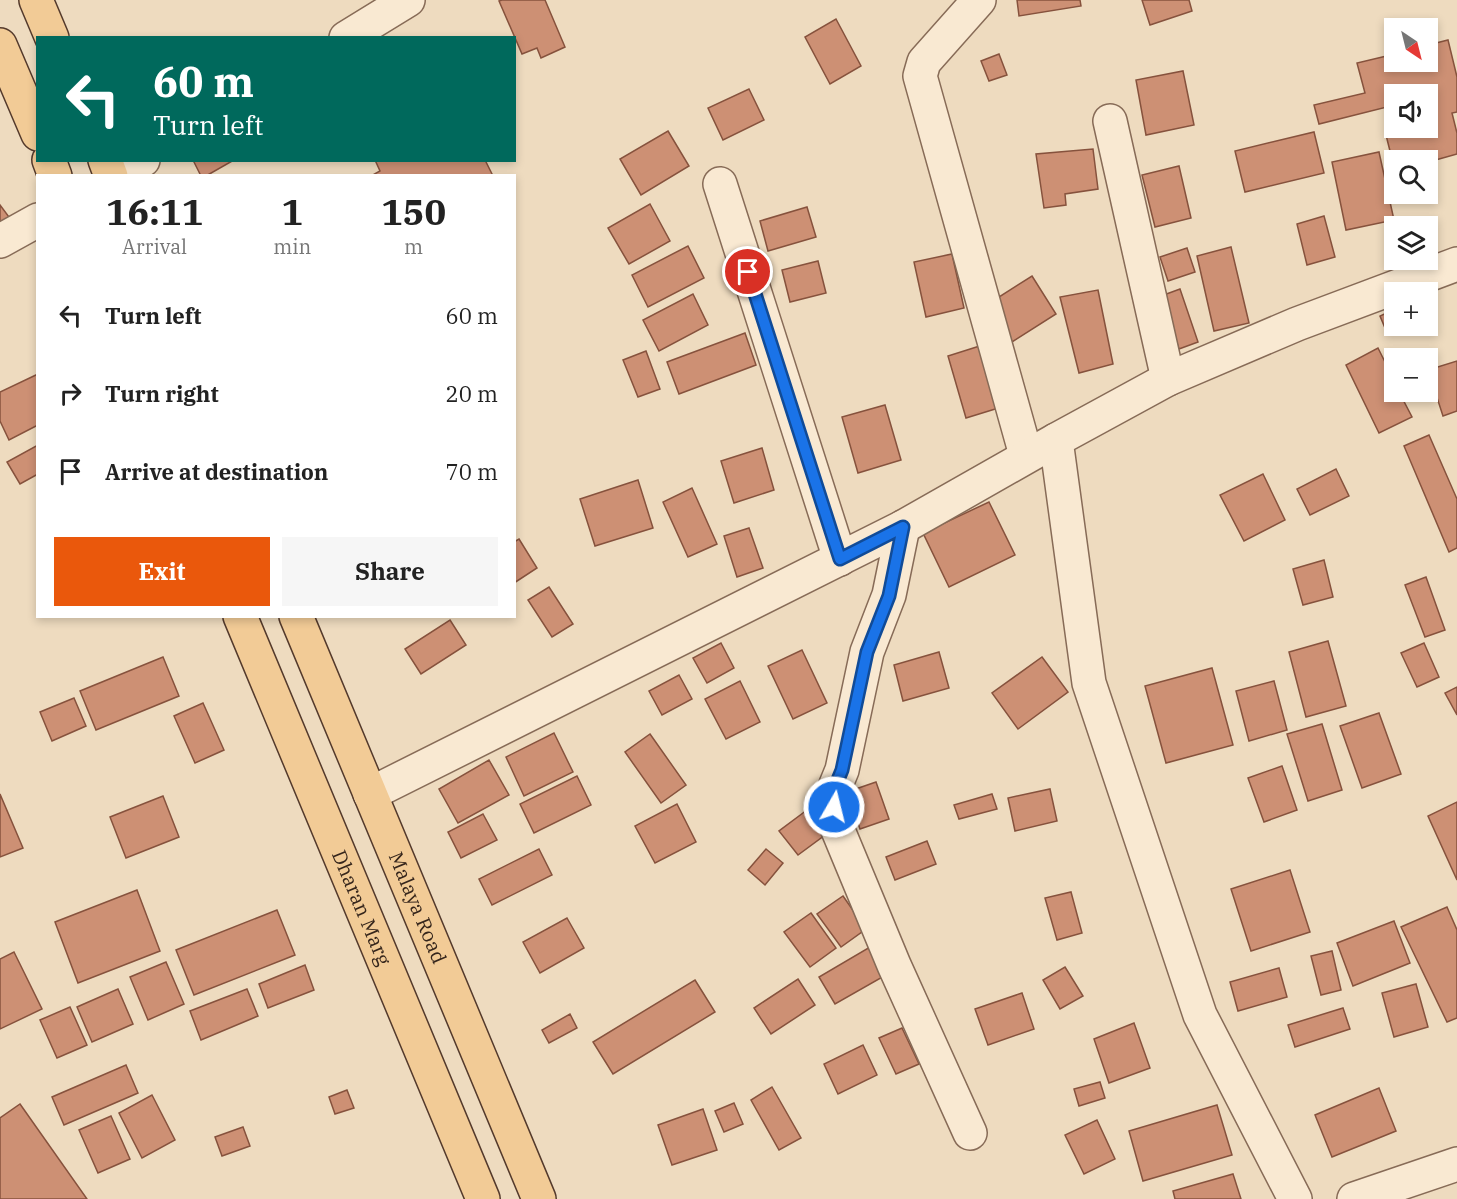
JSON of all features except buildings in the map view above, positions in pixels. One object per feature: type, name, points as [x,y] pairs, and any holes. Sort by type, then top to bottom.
[{"type":"main road","points":[[36,0],[51,36]]},
{"type":"main road","points":[[0,45],[36,129]]},
{"type":"main road","name":"Dharan Marg","points":[[241,618],[483,1199]]},
{"type":"main road","name":"Malaya Road","points":[[297,618],[539,1199]]},
{"type":"main road","points":[[365,915],[412,893]]},
{"type":"street","points":[[349,36],[408,0]]},
{"type":"street","points":[[979,0],[924,62],[920,76],[1026,455]]},
{"type":"street","points":[[1110,121],[1168,379]]},
{"type":"street","points":[[120,174],[140,162]]},
{"type":"street","points":[[720,184],[840,559]]},
{"type":"street","points":[[0,241],[36,221]]},
{"type":"street","points":[[370,794],[903,527],[1026,455],[1168,379],[1297,324],[1457,264]]},
{"type":"street","points":[[1056,440],[1089,683],[1200,1015],[1295,1199]]},
{"type":"street","points":[[903,527],[889,596],[867,652],[842,770],[833,792],[835,823],[894,965],[970,1133]]},
{"type":"street","points":[[1354,1199],[1457,1164]]},
{"type":"route","points":[[748,272],[840,559],[903,527],[889,596],[867,652],[842,770],[833,792],[834,807]]}]
